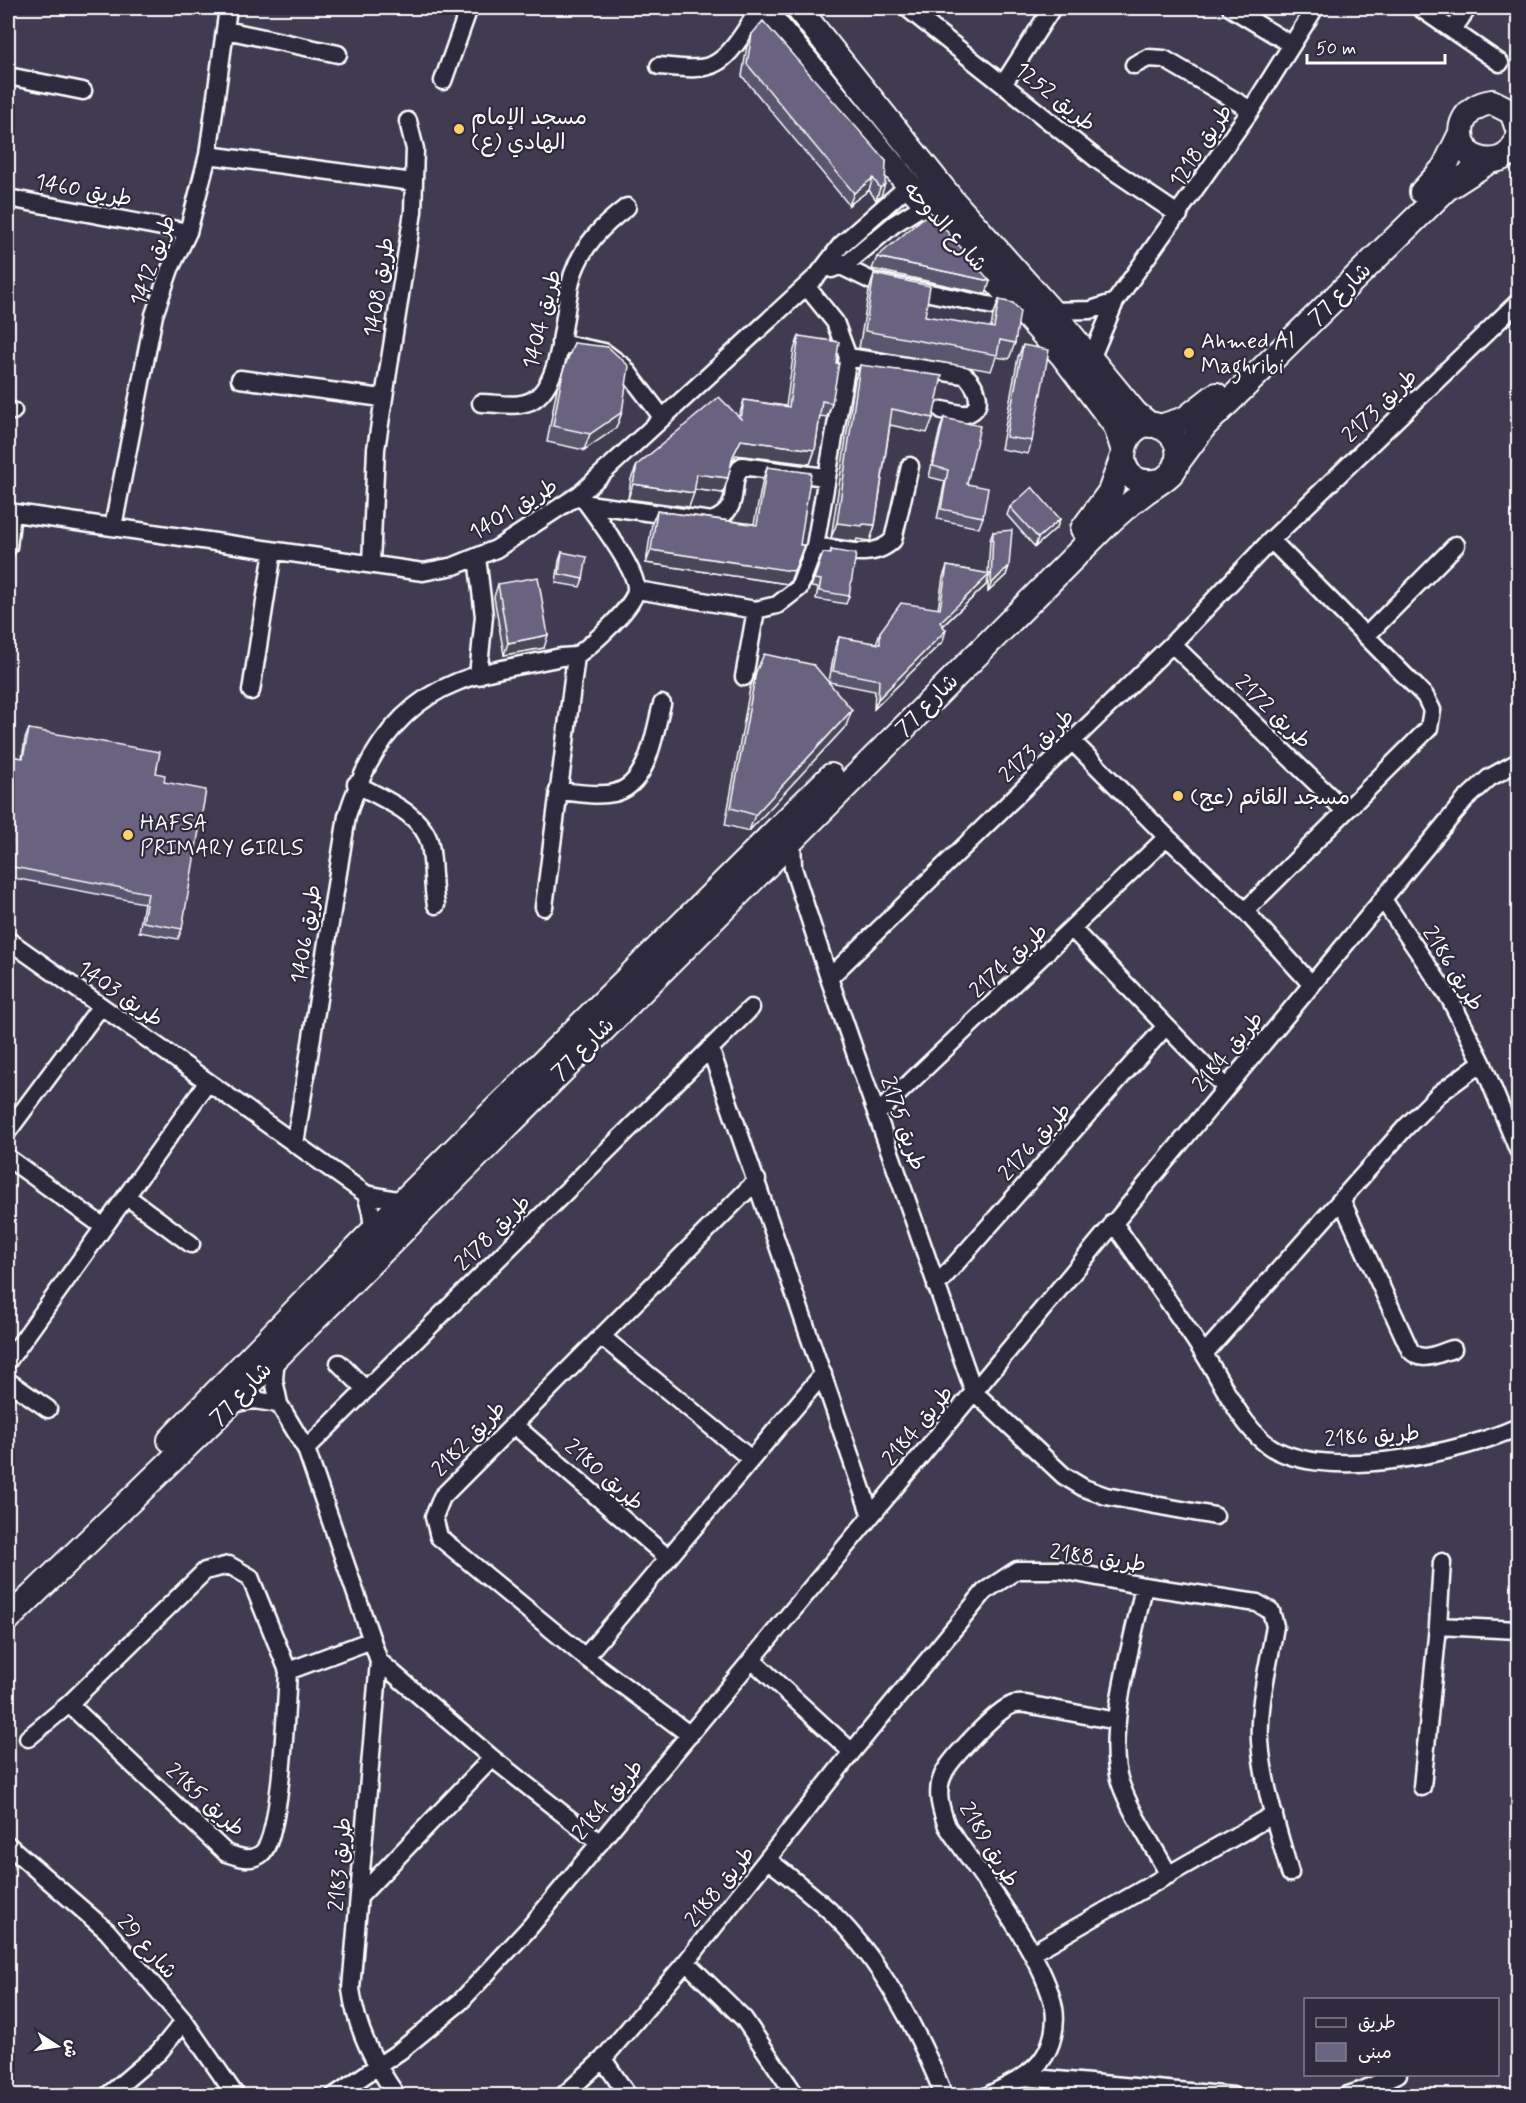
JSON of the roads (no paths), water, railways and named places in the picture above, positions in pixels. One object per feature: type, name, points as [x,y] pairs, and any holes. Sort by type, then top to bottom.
[{"type":"street","name":"طريق 1412","points":[[113,527],[154,315],[170,269],[188,232],[208,154],[228,8]]},
{"type":"street","points":[[443,81],[469,8]]},
{"type":"street","points":[[659,66],[690,68],[715,64],[738,40],[761,8]]},
{"type":"street","name":"شارع الدوحه","points":[[761,8],[909,185],[1063,356],[1116,426],[1122,454]]},
{"type":"street","name":"شارع الدوحه","points":[[798,8],[952,200],[1052,311],[1135,413],[1155,426]]},
{"type":"street","name":"طريق 1252","points":[[907,8],[1005,83],[1099,161],[1179,215]]},
{"type":"street","points":[[1005,83],[1052,8]]},
{"type":"street","points":[[1231,8],[1292,45]]},
{"type":"street","name":"طريق 1218","points":[[1091,359],[1115,302],[1179,215],[1251,110],[1314,8]]},
{"type":"street","points":[[1420,8],[1500,63]]},
{"type":"street","points":[[1453,29],[1468,8]]},
{"type":"street","points":[[226,30],[338,54]]},
{"type":"street","points":[[1134,65],[1148,58],[1164,59],[1251,110]]},
{"type":"street","points":[[8,76],[83,91]]},
{"type":"street","name":"شارع 77","points":[[1155,426],[1185,419],[1207,404],[1437,178],[1451,158],[1464,118],[1471,109],[1492,102],[1512,132],[1446,189],[1206,425],[1177,464]]},
{"type":"street","name":"طريق 1408","points":[[371,564],[376,449],[382,398],[407,257],[412,212],[415,149],[408,121]]},
{"type":"street","points":[[1460,135],[1469,154],[1512,132]]},
{"type":"street","points":[[208,154],[413,182]]},
{"type":"street","points":[[909,185],[933,190],[952,200]]},
{"type":"street","name":"طريق 1401","points":[[10,512],[423,572],[454,566],[496,549],[584,499],[662,417],[812,281],[840,246],[909,185]]},
{"type":"street","name":"طريق 1460","points":[[8,198],[188,232]]},
{"type":"street","name":"طريق 1401","points":[[812,281],[850,261],[894,224],[926,204]]},
{"type":"street","name":"طريق 1404","points":[[481,403],[524,404],[540,396],[550,381],[571,285],[582,254],[594,236],[627,207]]},
{"type":"street","points":[[841,266],[872,281],[1023,312]]},
{"type":"street","points":[[637,590],[756,610],[777,604],[799,588],[815,546],[825,477],[848,357],[835,322],[812,281]]},
{"type":"street","points":[[1052,311],[1091,310],[1115,302]]},
{"type":"street","name":"طريق 2173","points":[[829,978],[1172,644],[1271,540],[1518,302]]},
{"type":"street","points":[[560,342],[604,352],[624,367],[662,417]]},
{"type":"street","points":[[848,357],[964,375],[972,381],[977,390],[978,403],[972,410],[965,414],[942,410]]},
{"type":"street","points":[[240,379],[382,398]]},
{"type":"street","points":[[1155,426],[1174,438],[1178,446],[1177,464],[1167,477],[1152,482],[1136,478],[1130,473],[1122,454],[1132,432],[1155,426]]},
{"type":"street","name":"شارع 77","points":[[8,1600],[108,1505],[373,1231],[762,843],[1091,521],[1110,492],[1122,454]]},
{"type":"street","points":[[584,499],[712,521],[728,510],[735,499],[737,472],[742,466],[825,477]]},
{"type":"street","points":[[815,546],[869,553],[886,547],[893,540],[910,466]]},
{"type":"street","name":"شارع 77","points":[[8,1618],[230,1404],[276,1355],[792,837],[1116,516],[1160,481]]},
{"type":"street","points":[[544,907],[576,657],[629,605],[637,590],[634,574],[584,499]]},
{"type":"street","points":[[8,548],[10,512]]},
{"type":"street","points":[[1245,911],[1429,728],[1432,711],[1425,696],[1271,540]]},
{"type":"street","points":[[1366,636],[1456,545]]},
{"type":"street","points":[[251,691],[273,551]]},
{"type":"street","points":[[477,557],[484,616],[478,676]]},
{"type":"street","points":[[744,677],[756,610]]},
{"type":"street","name":"طريق 2172","points":[[1172,644],[1344,810]]},
{"type":"street","name":"طريق 1406","points":[[295,1144],[346,816],[357,784],[376,747],[426,696],[458,681],[561,657],[576,657]]},
{"type":"street","points":[[558,790],[614,793],[635,780],[643,770],[662,704]]},
{"type":"street","points":[[1072,741],[1167,837],[1245,911],[1312,985]]},
{"type":"street","name":"طريق 2184","points":[[334,2096],[377,2067],[460,2002],[529,1928],[1113,1222],[1384,901],[1465,800],[1489,778],[1517,764]]},
{"type":"street","points":[[357,784],[414,819],[424,830],[430,843],[436,905]]},
{"type":"street","name":"طريق 2175","points":[[792,837],[793,868],[829,978],[974,1392]]},
{"type":"street","name":"طريق 2174","points":[[878,1113],[1073,930],[1167,837]]},
{"type":"street","points":[[768,862],[781,863],[793,868]]},
{"type":"street","name":"طريق 2186","points":[[1384,901],[1450,999],[1482,1062],[1518,1150]]},
{"type":"street","points":[[1073,930],[1226,1088]]},
{"type":"street","name":"طريق 1403","points":[[8,940],[366,1194],[403,1201]]},
{"type":"street","points":[[8,1131],[101,1006]]},
{"type":"street","name":"طريق 2178","points":[[306,1449],[751,1008]]},
{"type":"street","name":"طريق 2176","points":[[936,1286],[1165,1027]]},
{"type":"street","points":[[710,1048],[871,1516]]},
{"type":"street","points":[[1204,1354],[1423,1108],[1482,1062]]},
{"type":"street","points":[[8,1361],[208,1082]]},
{"type":"street","points":[[8,1158],[104,1227]]},
{"type":"street","name":"طريق 2182","points":[[690,1735],[585,1656],[439,1537],[434,1517],[442,1497],[757,1180]]},
{"type":"street","points":[[366,1194],[373,1231]]},
{"type":"street","points":[[126,1196],[191,1244]]},
{"type":"street","points":[[1342,1201],[1410,1350],[1417,1357],[1423,1358],[1453,1349]]},
{"type":"street","name":"طريق 2186","points":[[1113,1222],[1204,1354],[1249,1426],[1277,1451],[1316,1462],[1378,1461],[1420,1456],[1496,1437],[1518,1427]]},
{"type":"street","points":[[601,1336],[751,1460]]},
{"type":"street","name":"طريق 2183","points":[[276,1355],[274,1380],[279,1404],[306,1449],[379,1660],[351,1989],[354,2015],[377,2067]]},
{"type":"street","points":[[339,1363],[366,1390]]},
{"type":"street","points":[[585,1656],[823,1374]]},
{"type":"street","points":[[8,1382],[48,1409]]},
{"type":"street","points":[[974,1392],[1064,1476],[1083,1488],[1106,1496],[1215,1516]]},
{"type":"street","points":[[230,1404],[254,1400],[279,1404]]},
{"type":"street","name":"طريق 2180","points":[[513,1424],[668,1558]]},
{"type":"street","points":[[1422,1787],[1442,1562]]},
{"type":"street","name":"طريق 2185","points":[[28,1738],[69,1704],[205,1571],[228,1565],[249,1577],[288,1671],[284,1746],[271,1840],[262,1854],[246,1859],[226,1853],[69,1704]]},
{"type":"street","name":"طريق 2188","points":[[563,2096],[603,2059],[686,1962],[852,1752],[985,1591],[1017,1570],[1061,1570],[1144,1586],[1257,1602],[1271,1611],[1275,1626],[1260,1722],[1260,1743],[1274,1814]]},
{"type":"street","points":[[1144,1586],[1117,1721],[1119,1780],[1169,1875]]},
{"type":"street","points":[[1438,1626],[1518,1630]]},
{"type":"street","points":[[288,1671],[372,1640]]},
{"type":"street","points":[[752,1659],[852,1752]]},
{"type":"street","name":"طريق 2183","points":[[379,1660],[492,1758],[600,1843]]},
{"type":"street","name":"طريق 2189","points":[[987,2096],[1024,2077],[1041,2061],[1050,2044],[1055,2026],[1054,2008],[1032,1953],[947,1826],[941,1810],[939,1791],[942,1776],[950,1764],[1000,1712],[1012,1705],[1026,1704],[1117,1721]]},
{"type":"street","points":[[359,1898],[492,1758]]},
{"type":"street","points":[[1032,1953],[1274,1814],[1290,1873]]},
{"type":"street","name":"شارع 29","points":[[8,1845],[107,1931],[184,2021],[236,2096]]},
{"type":"street","points":[[768,1860],[832,1913],[867,1953],[910,2022],[944,2096]]},
{"type":"street","name":"طريق 2188","points":[[686,1962],[744,2019],[796,2096]]},
{"type":"street","points":[[107,2096],[159,2052],[184,2021]]},
{"type":"street","points":[[603,2059],[628,2096]]},
{"type":"street","points":[[377,2067],[397,2096]]},
{"type":"street","points":[[1345,2096],[1363,2091],[1394,2076]]},
{"type":"street","points":[[1024,2077],[1233,2096]]},
{"type":"place","name":"مسجد الإمام الهادي (ع)","points":[[459,129]]},
{"type":"place","name":"Ahmed Al Maghribi","points":[[1189,353]]},
{"type":"place","name":"مسجد القائم (عج)","points":[[1178,796]]},
{"type":"place","name":"HAFSA PRIMARY GIRLS","points":[[128,835]]}]
